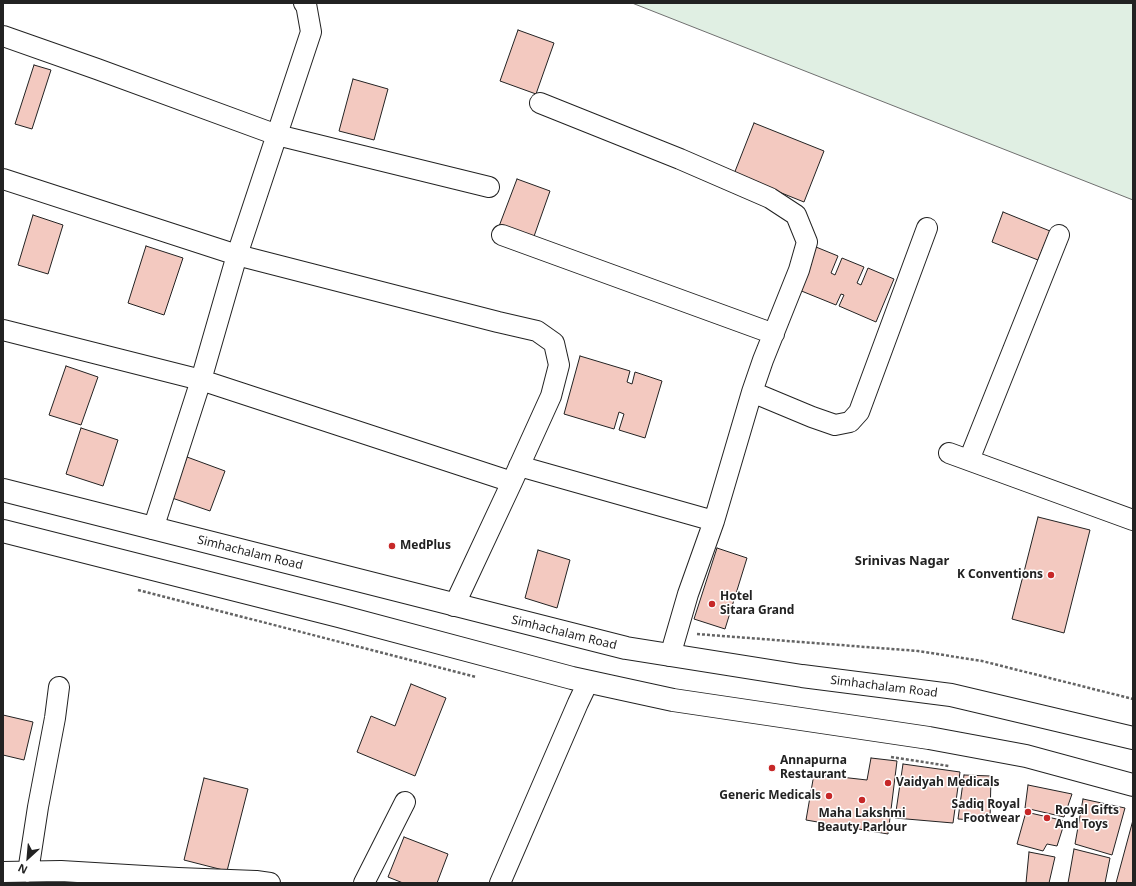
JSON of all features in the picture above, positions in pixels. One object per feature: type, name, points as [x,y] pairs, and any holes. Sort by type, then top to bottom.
[{"type":"main road","name":"Simhachalam Road","points":[[3,490],[454,606],[626,648],[802,676],[951,695],[1133,738]]},
{"type":"main road","points":[[3,531],[339,616],[588,682],[673,700],[929,738],[1018,754],[1133,785]]},
{"type":"street","points":[[154,529],[201,380],[237,255],[311,32],[306,4],[304,3]]},
{"type":"street","points":[[3,36],[104,71],[277,135],[489,187]]},
{"type":"street","points":[[540,103],[680,158],[770,198],[796,215],[807,242],[799,270],[752,392],[714,521],[688,594],[670,656]]},
{"type":"street","points":[[3,179],[237,255],[498,322],[538,330],[554,343],[559,365],[551,396],[454,606]]},
{"type":"street","points":[[752,392],[835,425],[850,422],[859,412],[927,228]]},
{"type":"street","points":[[502,234],[774,334]]},
{"type":"street","points":[[969,460],[1059,235]]},
{"type":"street","points":[[3,330],[201,380],[516,474],[714,521]]},
{"type":"street","points":[[949,453],[1133,520]]},
{"type":"street","points":[[500,883],[588,682]]},
{"type":"street","points":[[28,872],[60,687]]},
{"type":"street","points":[[364,883],[405,802]]},
{"type":"street","points":[[3,872],[28,872],[60,877],[178,878],[261,882]]},
{"type":"path","points":[[677,632],[918,651],[982,661],[1133,698]]},
{"type":"green space","points":[[632,3],[1133,3],[1133,200]]},
{"type":"building","points":[[518,30],[554,43],[536,94],[500,81]]},
{"type":"building","points":[[34,65],[51,70],[32,129],[15,124]]},
{"type":"building","points":[[353,79],[388,89],[374,140],[339,131]]},
{"type":"building","points":[[754,123],[824,151],[804,202],[734,174]]},
{"type":"building","points":[[517,179],[550,191],[532,242],[498,229]]},
{"type":"building","points":[[1003,212],[1050,231],[1038,260],[992,242]]},
{"type":"building","points":[[33,215],[63,225],[48,274],[18,265]]},
{"type":"building","points":[[146,246],[183,258],[164,315],[128,303]]},
{"type":"building","points":[[816,247],[838,256],[831,273],[835,275],[842,258],[864,267],[857,283],[861,285],[868,268],[894,279],[876,322],[839,306],[844,295],[841,294],[836,305],[799,290]]},
{"type":"building","points":[[580,356],[630,371],[627,382],[632,384],[635,372],[662,381],[645,438],[619,430],[624,414],[619,412],[614,429],[564,414]]},
{"type":"building","points":[[66,366],[98,377],[81,425],[49,415]]},
{"type":"building","points":[[81,428],[118,440],[103,486],[66,474]]},
{"type":"building","points":[[187,457],[225,471],[210,511],[172,498]]},
{"type":"building","name":"K Conventions","points":[[1038,517],[1090,530],[1064,633],[1012,619]]},
{"type":"building","points":[[717,548],[747,558],[725,629],[694,619]]},
{"type":"building","points":[[538,550],[570,560],[557,608],[525,598]]},
{"type":"building","points":[[411,684],[446,698],[415,776],[357,752],[371,716],[395,726]]},
{"type":"building","points":[[3,715],[33,722],[24,760],[3,755]]},
{"type":"building","points":[[871,758],[897,761],[888,834],[806,820],[814,774],[867,780]]},
{"type":"building","points":[[903,764],[960,772],[953,823],[895,818]]},
{"type":"building","points":[[964,775],[991,776],[990,821],[958,819]]},
{"type":"building","points":[[204,778],[248,789],[227,871],[184,860]]},
{"type":"building","points":[[1028,785],[1072,794],[1064,817],[1025,808]]},
{"type":"building","points":[[1083,799],[1125,808],[1112,855],[1075,844]]},
{"type":"building","points":[[1026,812],[1065,821],[1057,846],[1047,844],[1043,851],[1017,844]]},
{"type":"building","points":[[1133,820],[1133,883],[1116,883]]},
{"type":"building","points":[[404,837],[448,854],[437,883],[403,883],[388,877]]},
{"type":"building","points":[[1074,849],[1110,858],[1105,883],[1068,883]]},
{"type":"building","points":[[1029,852],[1055,857],[1049,883],[1026,883]]},
{"type":"place","name":"MedPlus","points":[[392,546]]},
{"type":"place","name":"K Conventions","points":[[1051,575]]},
{"type":"place","name":"Hotel Sitara Grand","points":[[712,604]]},
{"type":"place","name":"Annapurna Restaurant","points":[[772,768]]},
{"type":"place","name":"Vaidyah Medicals","points":[[888,783]]},
{"type":"place","name":"Generic Medicals","points":[[829,796]]},
{"type":"place","name":"Maha Lakshmi Beauty Parlour","points":[[862,800]]},
{"type":"place","name":"Sadiq Royal Footwear","points":[[1028,812]]},
{"type":"place","name":"Royal Gifts And Toys","points":[[1047,818]]},
{"type":"district","name":"Srinivas Nagar","points":[[902,561]]}]
